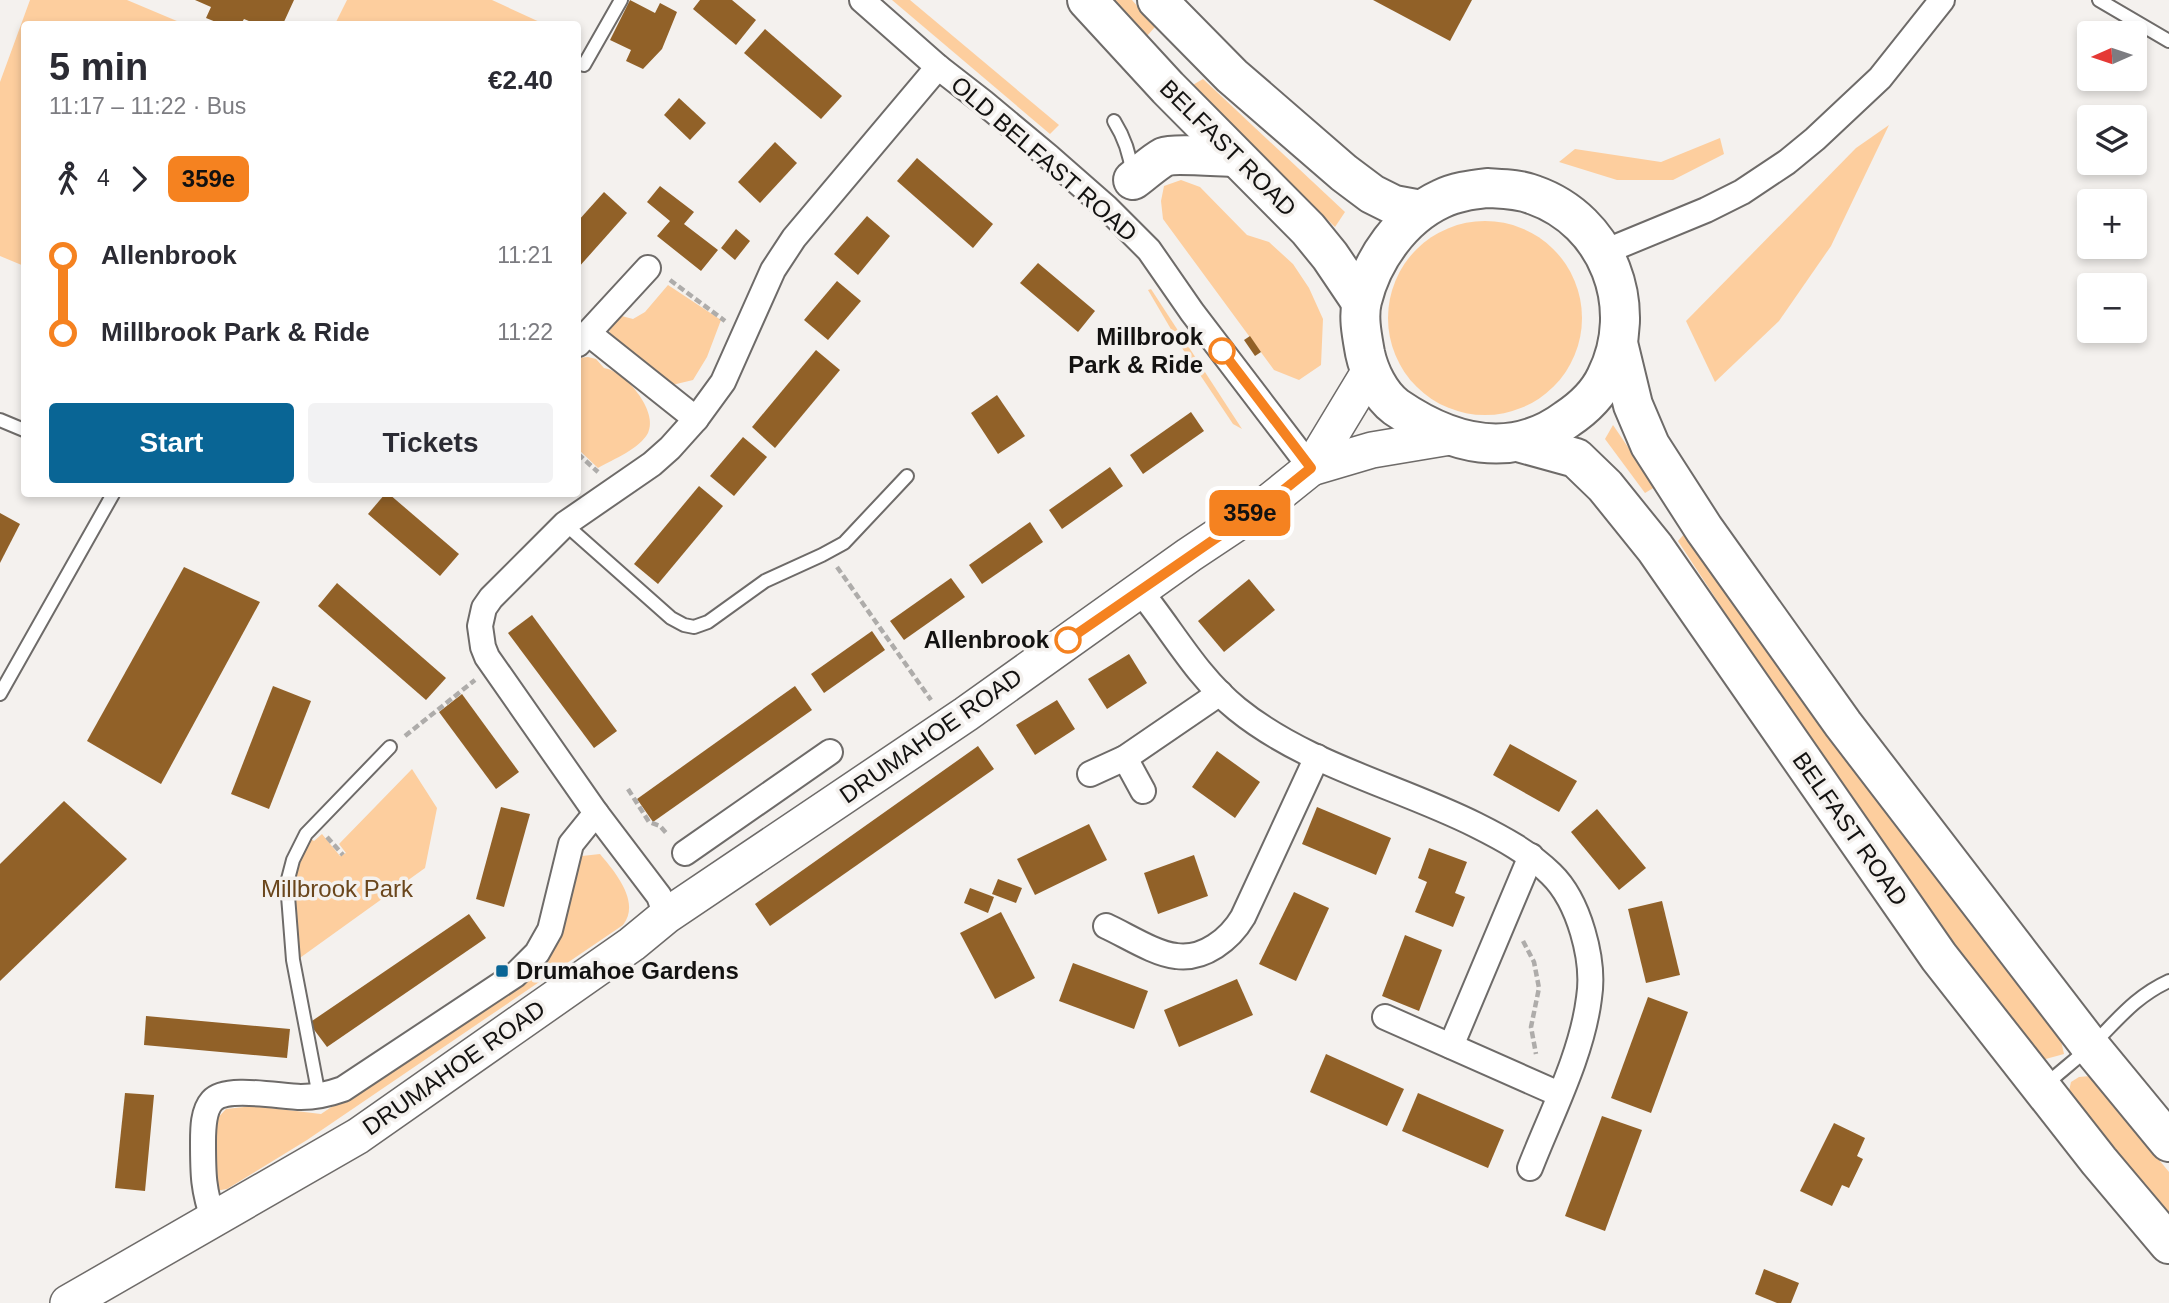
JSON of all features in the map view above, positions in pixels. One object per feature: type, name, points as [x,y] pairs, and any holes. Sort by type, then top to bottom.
[{"type":"highway","name":"BELFAST ROAD","points":[[1087,0],[1308,229],[1362,302]]},
{"type":"highway","points":[[1157,0],[1232,76],[1344,173],[1394,205],[1421,210]]},
{"type":"highway","points":[[1133,180],[1165,157],[1181,154],[1193,157],[1236,157]]},
{"type":"highway","points":[[1487,188],[1533,194],[1574,216],[1591,233],[1604,252],[1616,281],[1622,312],[1618,343],[1606,378],[1583,408],[1553,430],[1518,442],[1484,444],[1450,437],[1393,405],[1369,372],[1361,331],[1362,302],[1375,268],[1394,236],[1421,210],[1464,191],[1487,188]]},
{"type":"highway","points":[[1618,343],[1633,405],[1650,445],[1672,482],[1843,724],[2090,1046],[2169,1142]]},
{"type":"highway","name":"BELFAST ROAD","points":[[1518,442],[1576,458],[1605,486],[1655,548],[1939,957],[2099,1161],[2169,1244]]},
{"type":"main road","name":"DRUMAHOE ROAD","points":[[68,1303],[358,1136],[632,944],[666,916],[826,810],[1270,501],[1311,468],[1369,372]]},
{"type":"main road","name":"DRUMAHOE ROAD","points":[[1311,468],[1372,450],[1450,437]]},
{"type":"street","name":"OLD BELFAST ROAD","points":[[862,0],[1106,207],[1149,250],[1200,323],[1311,468]]},
{"type":"street","points":[[1604,252],[1706,210],[1742,192],[1787,162],[1880,78],[1942,0]]},
{"type":"street","points":[[666,916],[659,896],[596,813],[482,647],[480,636],[484,608],[565,524],[652,464],[696,419],[723,382],[773,270],[794,238],[938,67]]},
{"type":"street","points":[[1106,207],[1133,180]]},
{"type":"street","points":[[648,268],[583,339],[696,419]]},
{"type":"street","points":[[1140,591],[1191,661],[1237,709],[1317,757],[1451,813],[1495,835],[1531,856],[1564,890],[1586,945],[1590,972],[1589,998],[1583,1030],[1530,1168]]},
{"type":"street","points":[[1090,774],[1125,758],[1220,693]]},
{"type":"street","name":"DRUMAHOE ROAD","points":[[685,853],[830,752]]},
{"type":"street","points":[[1106,926],[1177,956],[1197,954],[1225,939],[1243,917],[1317,757]]},
{"type":"street","points":[[1125,758],[1143,791]]},
{"type":"street","name":"DRUMAHOE ROAD","points":[[802,772],[826,810]]},
{"type":"street","name":"DRUMAHOE ROAD","points":[[214,1220],[203,1184],[204,1126],[211,1101],[218,1096],[232,1093],[319,1096],[350,1086],[514,975],[537,953],[550,930],[570,844],[596,813]]},
{"type":"street","points":[[1451,1046],[1531,856]]},
{"type":"street","points":[[1385,1017],[1559,1094]]},
{"type":"lane","points":[[584,65],[621,0]]},
{"type":"lane","points":[[2099,0],[2169,41]]},
{"type":"lane","points":[[1114,121],[1130,155],[1133,180]]},
{"type":"lane","points":[[0,419],[21,429]]},
{"type":"lane","points":[[565,524],[671,618],[694,627],[708,622],[765,581],[844,543],[907,476]]},
{"type":"lane","points":[[0,694],[111,497]]},
{"type":"lane","points":[[319,1096],[293,960],[287,883],[293,860],[306,834],[390,747]]},
{"type":"lane","points":[[2042,1088],[2148,990],[2169,981]]},
{"type":"path","points":[[648,268],[674,282],[743,335]]},
{"type":"path","points":[[827,552],[931,701]]},
{"type":"path","points":[[390,747],[494,667]]},
{"type":"path","points":[[628,789],[649,822],[660,826],[685,853]]},
{"type":"path","points":[[1502,925],[1521,939],[1534,962],[1539,988],[1531,1027],[1536,1057],[1559,1094]]},
{"type":"green space","points":[[30,0],[127,0],[177,21],[22,21]]},
{"type":"green space","points":[[347,0],[492,0],[538,21],[336,21]]},
{"type":"green space","points":[[892,0],[910,0],[1059,125],[1050,134]]},
{"type":"green space","points":[[1111,0],[1132,0],[1155,27],[1146,37]]},
{"type":"green space","points":[[21,25],[21,265],[0,256],[0,82]]},
{"type":"green space","points":[[1203,79],[1345,212],[1335,227],[1191,86]]},
{"type":"green space","points":[[1889,125],[1831,246],[1779,321],[1715,382],[1686,321],[1856,148]]},
{"type":"green space","points":[[1720,138],[1724,154],[1673,180],[1617,180],[1559,162],[1575,149],[1661,162]]},
{"type":"green space","points":[[1181,180],[1200,187],[1247,235],[1269,242],[1293,264],[1309,288],[1323,319],[1321,365],[1299,380],[1274,370],[1163,219],[1161,201],[1164,186]]},
{"type":"green space","points":[[1485,221],[1522,229],[1553,250],[1574,281],[1582,318],[1574,355],[1553,386],[1522,407],[1485,415],[1448,407],[1417,386],[1396,355],[1388,318],[1396,281],[1417,250],[1448,229]]},
{"type":"green space","points":[[668,285],[721,320],[707,357],[693,380],[668,386],[622,351],[610,333],[608,324],[618,315],[633,319],[645,312]]},
{"type":"green space","points":[[1151,289],[1242,429],[1233,424],[1182,348],[1148,290]]},
{"type":"green space","points":[[581,358],[596,359],[604,368],[621,376],[638,393],[649,414],[650,424],[644,439],[626,453],[598,468],[581,452]]},
{"type":"green space","points":[[1613,425],[1655,487],[1645,493],[1605,439]]},
{"type":"green space","points":[[1685,533],[2060,1036],[2064,1054],[2042,1060],[1962,955],[1825,765],[1678,541]]},
{"type":"green space","name":"Millbrook Park","points":[[412,769],[437,808],[425,868],[297,960],[290,885],[309,838],[314,841],[322,834],[340,856],[346,853],[339,844]]},
{"type":"green space","points":[[600,854],[619,878],[628,897],[628,916],[623,925],[307,1140],[227,1189],[215,1191],[214,1122],[226,1109],[253,1106],[321,1114],[452,1026],[537,964],[573,866],[582,856]]},
{"type":"green space","points":[[2090,1076],[2169,1172],[2169,1217],[2068,1095],[2071,1082],[2079,1077]]},
{"type":"building","points":[[195,0],[294,0],[284,21],[214,21],[206,18],[211,7]]},
{"type":"building","points":[[630,0],[655,13],[660,3],[677,12],[662,49],[643,69],[626,61],[631,50],[610,40]]},
{"type":"building","points":[[700,0],[732,0],[756,20],[736,45],[693,9]]},
{"type":"building","points":[[1373,0],[1472,0],[1450,41]]},
{"type":"building","points":[[765,29],[842,96],[821,119],[744,53]]},
{"type":"building","points":[[679,98],[706,123],[690,140],[664,115]]},
{"type":"building","points":[[775,142],[797,163],[760,203],[738,182]]},
{"type":"building","points":[[917,158],[993,224],[973,248],[897,181]]},
{"type":"building","points":[[660,186],[694,212],[684,224],[718,250],[701,271],[657,236],[670,221],[647,202]]},
{"type":"building","points":[[604,192],[627,213],[581,265],[581,218]]},
{"type":"building","points":[[867,216],[890,236],[858,275],[834,254]]},
{"type":"building","points":[[736,229],[750,241],[735,260],[721,248]]},
{"type":"building","points":[[1038,263],[1095,311],[1078,332],[1020,283]]},
{"type":"building","points":[[837,281],[861,301],[828,340],[804,320]]},
{"type":"building","points":[[1250,336],[1261,352],[1255,356],[1244,340]]},
{"type":"building","points":[[816,350],[840,370],[775,448],[752,427]]},
{"type":"building","points":[[997,395],[1025,436],[998,454],[971,413]]},
{"type":"building","points":[[1191,412],[1204,431],[1143,474],[1130,455]]},
{"type":"building","points":[[743,437],[767,457],[734,496],[710,476]]},
{"type":"building","points":[[1110,467],[1123,486],[1062,529],[1049,510]]},
{"type":"building","points":[[699,486],[723,506],[658,584],[634,564]]},
{"type":"building","points":[[382,497],[392,497],[459,554],[440,576],[368,514]]},
{"type":"building","points":[[0,513],[20,524],[0,563]]},
{"type":"building","points":[[1030,522],[1043,542],[982,584],[969,565]]},
{"type":"building","points":[[184,567],[260,602],[161,784],[87,741]]},
{"type":"building","points":[[951,578],[965,597],[904,640],[890,621]]},
{"type":"building","points":[[1249,579],[1275,610],[1224,652],[1198,621]]},
{"type":"building","points":[[337,583],[446,678],[426,700],[318,606]]},
{"type":"building","points":[[532,615],[617,731],[594,748],[508,633]]},
{"type":"building","points":[[872,631],[885,650],[824,693],[811,674]]},
{"type":"building","points":[[1129,654],[1147,683],[1107,709],[1088,679]]},
{"type":"building","points":[[273,686],[311,701],[269,809],[231,794]]},
{"type":"building","points":[[795,686],[812,710],[653,822],[637,799]]},
{"type":"building","points":[[462,694],[519,772],[496,789],[439,712]]},
{"type":"building","points":[[1057,700],[1075,729],[1035,755],[1016,725]]},
{"type":"building","points":[[1510,744],[1577,781],[1559,812],[1493,775]]},
{"type":"building","points":[[978,746],[994,769],[770,926],[755,904]]},
{"type":"building","points":[[1217,751],[1260,782],[1235,818],[1192,787]]},
{"type":"building","points":[[64,801],[127,859],[0,981],[0,864]]},
{"type":"building","points":[[501,807],[530,814],[504,907],[476,899]]},
{"type":"building","points":[[1317,807],[1391,838],[1376,875],[1302,844]]},
{"type":"building","points":[[1597,809],[1646,868],[1619,890],[1571,832]]},
{"type":"building","points":[[1089,824],[1107,860],[1035,895],[1017,859]]},
{"type":"building","points":[[1429,848],[1467,862],[1455,893],[1465,897],[1453,927],[1415,912],[1427,882],[1418,878]]},
{"type":"building","points":[[1194,855],[1208,896],[1158,914],[1144,873]]},
{"type":"building","points":[[998,879],[1022,888],[1016,903],[992,894]]},
{"type":"building","points":[[970,888],[994,897],[988,913],[964,903]]},
{"type":"building","points":[[1294,892],[1329,908],[1296,981],[1259,964]]},
{"type":"building","points":[[1662,901],[1680,975],[1646,983],[1628,909]]},
{"type":"building","points":[[1001,912],[1035,978],[995,999],[960,933]]},
{"type":"building","points":[[469,914],[486,938],[327,1047],[309,1023]]},
{"type":"building","points":[[1405,935],[1442,950],[1419,1011],[1382,996]]},
{"type":"building","points":[[1073,963],[1148,991],[1134,1029],[1059,1001]]},
{"type":"building","points":[[1237,979],[1253,1015],[1179,1047],[1164,1010]]},
{"type":"building","points":[[1648,997],[1688,1012],[1651,1113],[1611,1098]]},
{"type":"building","points":[[146,1016],[290,1029],[287,1058],[144,1045]]},
{"type":"building","points":[[1326,1054],[1404,1089],[1387,1126],[1310,1092]]},
{"type":"building","points":[[125,1093],[154,1095],[145,1191],[115,1188]]},
{"type":"building","points":[[1418,1093],[1504,1130],[1488,1168],[1402,1131]]},
{"type":"building","points":[[1602,1116],[1642,1130],[1605,1231],[1565,1216]]},
{"type":"building","points":[[1834,1123],[1865,1138],[1857,1156],[1863,1159],[1849,1188],[1842,1185],[1832,1206],[1800,1191]]},
{"type":"building","points":[[1764,1269],[1799,1283],[1791,1303],[1777,1303],[1755,1294]]},
{"type":"bus line","name":"359e","points":[[1068,640],[1243,517],[1270,501],[1311,468],[1222,351]]},
{"type":"place","name":"Millbrook Park & Ride","points":[[1222,351]]},
{"type":"place","name":"Allenbrook","points":[[1068,640]]},
{"type":"place","name":"Drumahoe Gardens","points":[[502,971]]}]
